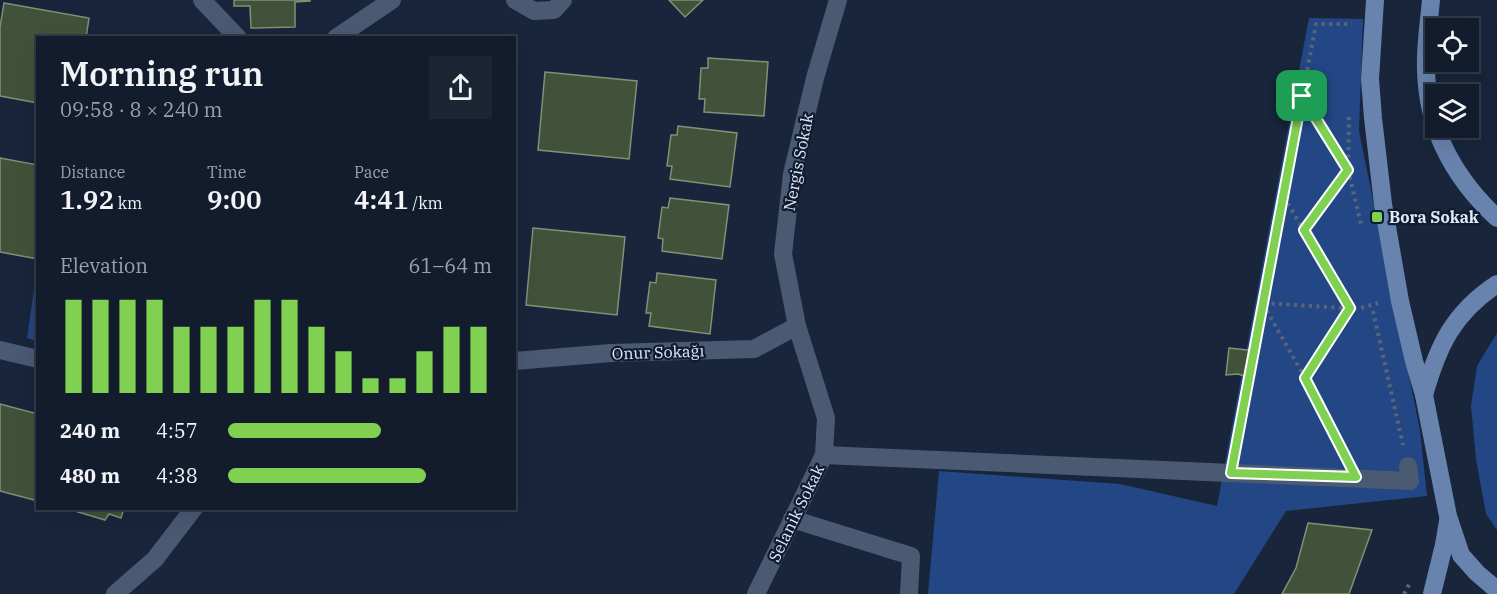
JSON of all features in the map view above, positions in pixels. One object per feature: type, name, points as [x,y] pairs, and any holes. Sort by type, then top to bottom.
[{"type":"main road","points":[[1375,0],[1370,79],[1373,118],[1383,204],[1400,301],[1424,395],[1448,516],[1461,555],[1497,590]]},
{"type":"main road","points":[[1431,0],[1425,68],[1433,120],[1441,143],[1468,188],[1497,218]]},
{"type":"main road","points":[[1424,395],[1441,344],[1462,314],[1497,284]]},
{"type":"main road","points":[[1432,594],[1444,546],[1448,516]]},
{"type":"street","points":[[202,0],[236,36]]},
{"type":"street","points":[[339,36],[392,0]]},
{"type":"street","points":[[515,0],[534,11],[554,9],[563,0]]},
{"type":"street","name":"Nergis Sokak","points":[[797,326],[783,254],[792,174],[815,78],[838,0]]},
{"type":"street","name":"Onur Sokağı","points":[[516,360],[611,353],[754,349],[797,326]]},
{"type":"street","name":"Selanik Sokak","points":[[756,594],[824,455],[826,418],[797,326]]},
{"type":"street","points":[[0,350],[36,359]]},
{"type":"street","points":[[824,455],[1410,481],[1408,466]]},
{"type":"street","points":[[115,594],[155,560],[192,510]]},
{"type":"street","points":[[792,519],[911,556],[909,594]]},
{"type":"path","points":[[1231,473],[1316,24],[1373,24]]},
{"type":"path","points":[[1302,96],[1348,170],[1304,230]]},
{"type":"path","points":[[1283,196],[1350,308]]},
{"type":"path","points":[[1263,303],[1358,309],[1381,302],[1400,301]]},
{"type":"path","points":[[1263,303],[1356,477]]},
{"type":"path","points":[[1305,378],[1350,308]]},
{"type":"path","points":[[1373,311],[1399,430]]},
{"type":"path","points":[[1404,594],[1413,577]]},
{"type":"shaded area","points":[[1309,18],[1363,19],[1359,131],[1420,430],[1427,496],[1286,511],[1234,594],[928,594],[939,471],[1120,484],[1217,506]]},
{"type":"shaded area","points":[[36,276],[36,341],[27,338]]},
{"type":"shaded area","points":[[1497,333],[1497,530],[1486,514],[1476,459],[1471,406],[1477,366]]},
{"type":"building","points":[[234,0],[310,1],[295,2],[295,27],[251,28],[250,6],[234,6]]},
{"type":"building","points":[[669,0],[703,0],[685,17]]},
{"type":"building","points":[[4,3],[89,18],[86,36],[36,36],[36,103],[0,96],[0,27]]},
{"type":"building","points":[[708,58],[768,62],[764,116],[704,112],[705,99],[699,99],[701,68],[708,68]]},
{"type":"building","points":[[545,72],[637,81],[629,159],[538,150]]},
{"type":"building","points":[[678,126],[737,133],[730,187],[670,179],[672,166],[667,166],[671,135],[677,135]]},
{"type":"building","points":[[0,158],[36,165],[36,259],[0,252]]},
{"type":"building","points":[[670,198],[729,205],[722,259],[662,251],[663,239],[658,238],[662,207],[668,208]]},
{"type":"building","points":[[533,228],[625,237],[617,315],[526,305]]},
{"type":"building","points":[[657,273],[716,280],[710,334],[649,326],[651,313],[646,313],[650,282],[656,283]]},
{"type":"building","points":[[1229,348],[1256,351],[1253,379],[1238,374],[1226,375]]},
{"type":"building","points":[[0,404],[36,413],[36,500],[0,491]]},
{"type":"building","points":[[72,510],[123,510],[121,518],[109,514],[105,520]]},
{"type":"building","points":[[1308,523],[1372,530],[1349,594],[1282,594],[1296,568]]},
{"type":"place","name":"Bora Sokak","points":[[1377,217]]},
{"type":"route","points":[[1302,96],[1348,170],[1304,230],[1350,308],[1305,378],[1356,477],[1231,473],[1302,96]]}]
